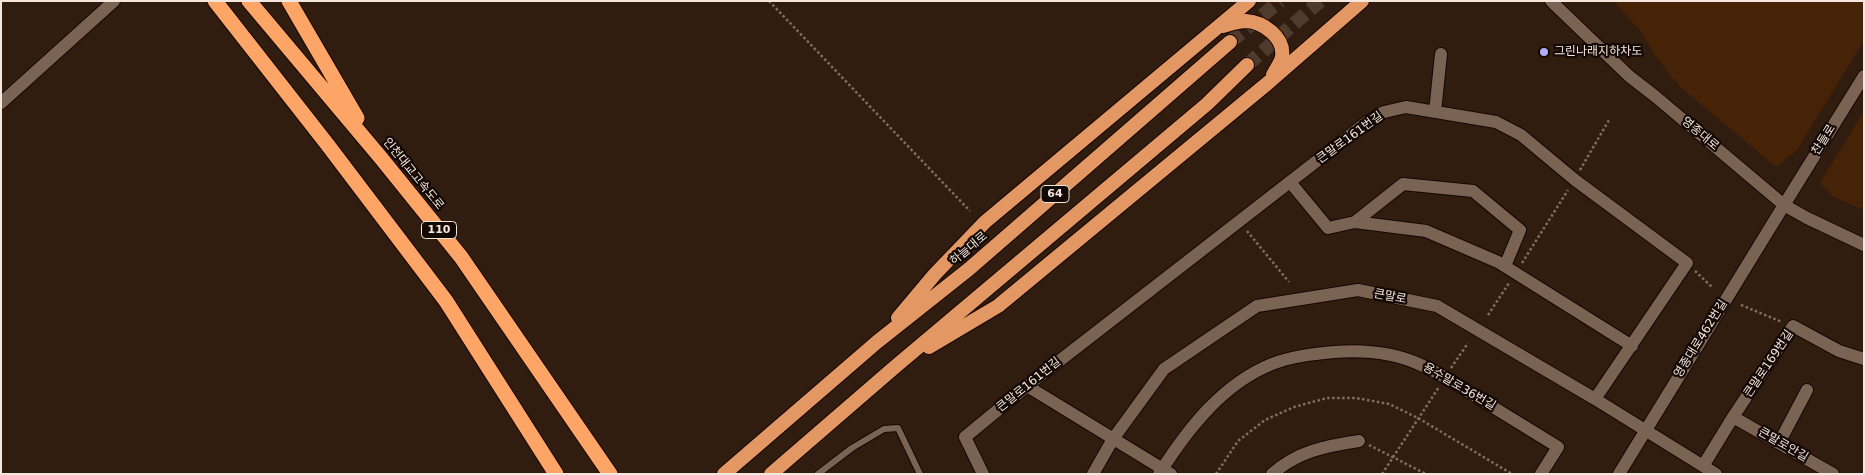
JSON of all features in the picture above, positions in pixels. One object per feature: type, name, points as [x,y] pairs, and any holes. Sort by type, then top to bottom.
[{"type":"highway","name":"110","points":[[215,1],[446,301],[556,474]]},
{"type":"highway","name":"인천대교고속도로","points":[[249,1],[381,158],[461,257],[610,474]]},
{"type":"highway","points":[[289,1],[381,158]]},
{"type":"highway","points":[[877,342],[935,274],[985,222],[1249,1]]},
{"type":"highway","points":[[896,366],[998,306],[1269,82],[1362,1]]},
{"type":"highway","points":[[1215,29],[1237,22],[1248,21],[1262,24],[1272,32],[1280,41],[1282,57],[1269,82]]},
{"type":"highway","name":"하늘대로","points":[[724,474],[877,342],[969,269],[1230,42]]},
{"type":"highway","name":"64","points":[[771,474],[1200,110],[1247,65]]},
{"type":"street","points":[[1,103],[114,1]]},
{"type":"street","name":"영종대로","points":[[1551,1],[1629,76],[1784,205],[1864,245]]},
{"type":"street","points":[[1435,112],[1440,54]]},
{"type":"street","name":"찬들로","points":[[1784,205],[1864,76]]},
{"type":"street","name":"큰말로161번길","points":[[983,474],[965,436],[1290,182],[1384,112],[1406,108],[1496,122],[1522,135],[1575,180],[1687,263]]},
{"type":"street","points":[[1290,182],[1328,228],[1355,222],[1426,232],[1505,266],[1632,346]]},
{"type":"street","points":[[1355,222],[1403,184],[1473,191],[1520,230],[1505,266]]},
{"type":"street","name":"영종대로462번길","points":[[1619,474],[1784,205]]},
{"type":"street","points":[[1595,399],[1687,263]]},
{"type":"street","name":"큰말로","points":[[1093,474],[1113,439],[1164,369],[1257,306],[1358,290],[1437,306],[1595,399],[1716,474]]},
{"type":"street","name":"큰말로169번길","points":[[1704,466],[1733,417],[1793,326],[1838,351],[1864,359]]},
{"type":"street","name":"용수말로36번길","points":[[1164,472],[1182,438],[1211,406],[1242,380],[1272,364],[1310,354],[1347,352],[1382,354],[1419,364],[1445,377],[1558,447],[1541,474]]},
{"type":"street","points":[[1027,386],[1164,472]]},
{"type":"street","points":[[1779,443],[1807,390]]},
{"type":"street","name":"큰말로안길","points":[[1733,417],[1833,474]]},
{"type":"street","points":[[1272,474],[1293,458],[1317,448],[1359,441]]},
{"type":"lane","points":[[818,474],[852,448],[884,429],[898,428],[920,474]]},
{"type":"path","points":[[769,1],[970,211]]},
{"type":"path","points":[[1488,314],[1575,180],[1609,120]]},
{"type":"path","points":[[1239,222],[1290,282]]},
{"type":"path","points":[[1687,263],[1712,287]]},
{"type":"path","points":[[1741,306],[1793,326]]},
{"type":"path","points":[[1382,474],[1468,343]]},
{"type":"path","points":[[1216,474],[1238,441],[1265,420],[1294,407],[1327,398],[1356,398],[1389,404],[1418,418],[1512,474]]},
{"type":"path","points":[[1359,441],[1426,474]]},
{"type":"shaded area","points":[[1613,1],[1864,1],[1864,40],[1797,150],[1776,167],[1679,86],[1654,54],[1642,33]]},
{"type":"shaded area","points":[[1864,111],[1864,210],[1834,197],[1820,183]]},
{"type":"tunnel","points":[[1230,42],[1280,1]]},
{"type":"tunnel","points":[[1247,65],[1320,1]]},
{"type":"place","name":"그린나래지하차도","points":[[1544,52]]}]
